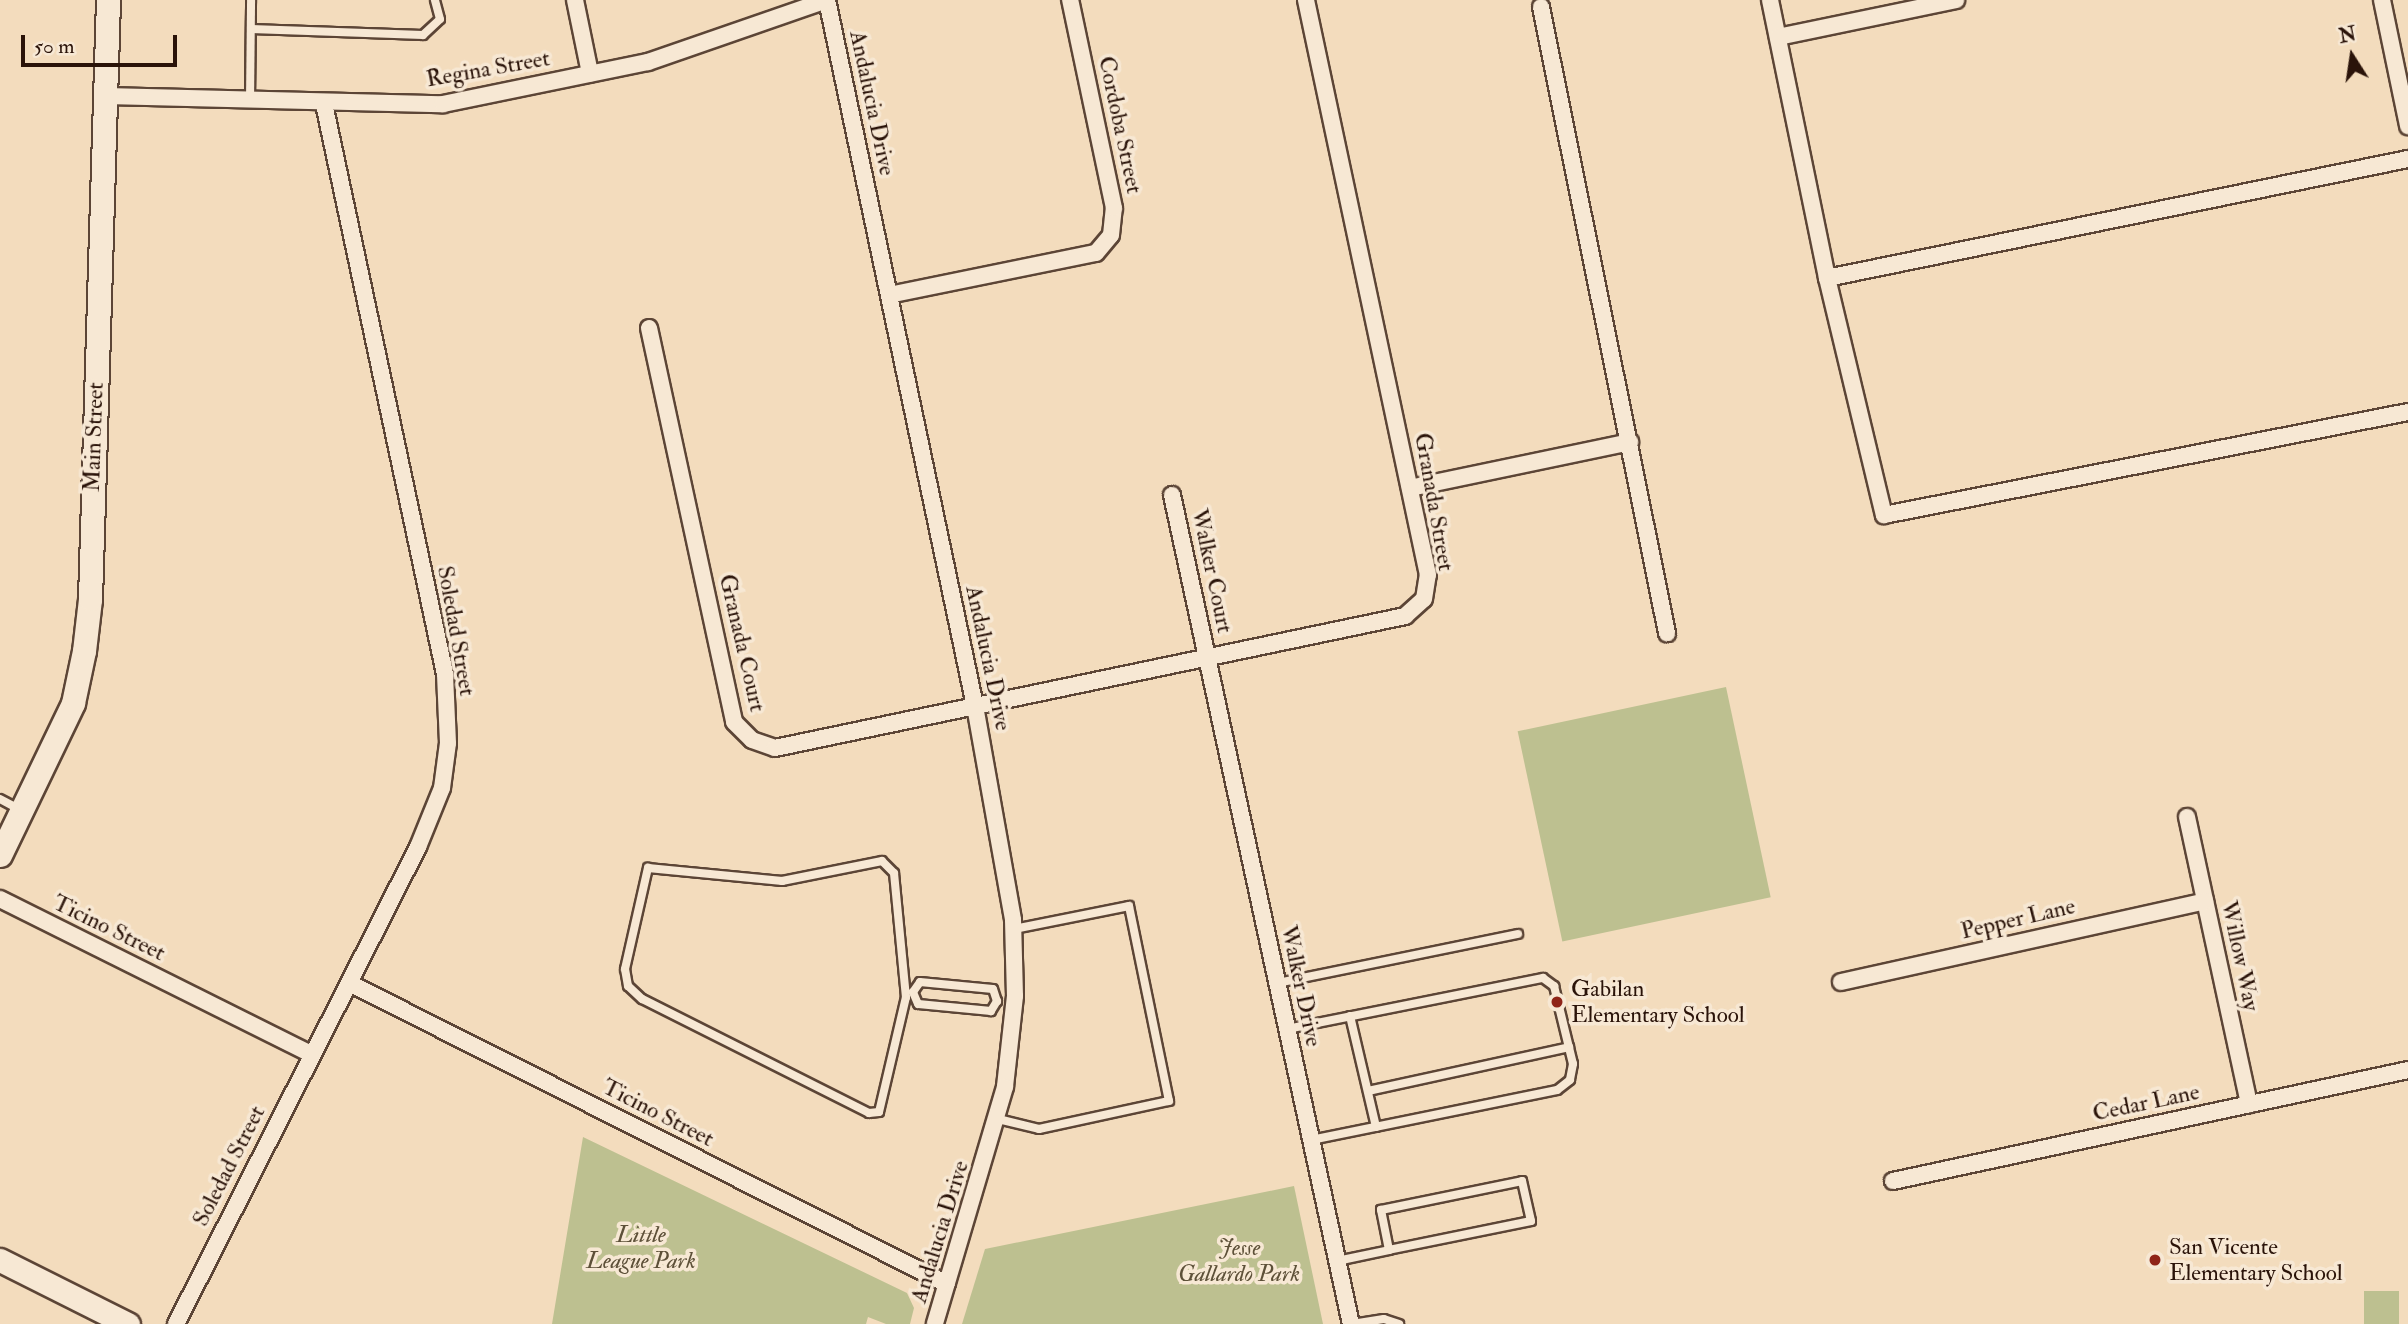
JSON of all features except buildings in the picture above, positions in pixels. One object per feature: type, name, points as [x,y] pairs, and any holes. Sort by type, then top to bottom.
[{"type":"street","name":"Main Street","points":[[0,855],[73,703],[84,651],[90,599],[108,0]]},
{"type":"street","points":[[575,0],[590,73]]},
{"type":"street","name":"Regina Street","points":[[104,96],[324,104],[443,104],[648,62],[827,0]]},
{"type":"street","name":"Andalucia Drive","points":[[827,0],[975,706],[1009,880],[1014,929],[1014,1003],[998,1119],[935,1324]]},
{"type":"street","name":"Cordoba Street","points":[[889,295],[1096,253],[1111,235],[1114,208],[1070,0]]},
{"type":"street","name":"Granada Street","points":[[975,706],[1405,616],[1424,599],[1428,575],[1306,0]]},
{"type":"street","points":[[1770,0],[1827,278],[1884,515],[2408,412]]},
{"type":"street","points":[[1778,37],[1956,0]]},
{"type":"street","points":[[2382,0],[2408,126]]},
{"type":"street","points":[[1541,7],[1667,633]]},
{"type":"street","name":"Soledad Street","points":[[176,1324],[418,847],[442,788],[448,743],[445,674],[324,104]]},
{"type":"street","points":[[1827,278],[2408,159]]},
{"type":"street","name":"Granada Court","points":[[649,328],[734,722],[752,740],[775,748],[975,706]]},
{"type":"street","points":[[1410,488],[1630,442]]},
{"type":"street","name":"Walker Court","points":[[1172,495],[1207,657]]},
{"type":"street","name":"Walker Drive","points":[[1207,657],[1351,1324]]},
{"type":"street","name":"Willow Way","points":[[2187,817],[2249,1104]]},
{"type":"street","name":"Ticino Street","points":[[0,899],[311,1054]]},
{"type":"street","name":"Pepper Lane","points":[[1841,982],[2205,901]]},
{"type":"street","name":"Ticino Street","points":[[349,983],[947,1284]]},
{"type":"street","name":"Cedar Lane","points":[[1893,1181],[2408,1070]]},
{"type":"street","points":[[0,1261],[128,1324]]},
{"type":"lane","points":[[250,102],[251,0]]},
{"type":"lane","points":[[251,29],[423,36],[440,19],[435,0]]},
{"type":"lane","points":[[0,799],[22,810]]},
{"type":"lane","points":[[910,992],[899,903],[887,863],[782,881],[659,866],[645,871],[625,969],[631,990],[869,1113],[879,1112],[884,1104],[910,992],[920,982],[993,989],[997,1001],[991,1011],[918,1004],[910,992]]},
{"type":"lane","points":[[998,1119],[1039,1129],[1170,1101],[1129,906],[1014,929]]},
{"type":"lane","points":[[1277,984],[1518,934]]},
{"type":"lane","points":[[1287,1029],[1543,978],[1554,986],[1569,1048],[1570,1080],[1557,1090],[1311,1140]]},
{"type":"lane","points":[[997,1001],[1014,1003]]},
{"type":"lane","points":[[1350,1016],[1376,1127]]},
{"type":"lane","points":[[1368,1091],[1569,1048]]},
{"type":"lane","points":[[1337,1261],[1531,1221],[1522,1181],[1381,1210],[1389,1250]]},
{"type":"lane","points":[[1351,1324],[1384,1319],[1399,1324]]},
{"type":"green space","points":[[1726,687],[1771,897],[1562,942],[1518,731]]},
{"type":"green space","name":"Little League Park","points":[[583,1137],[907,1293],[914,1308],[910,1324],[886,1324],[868,1317],[866,1324],[552,1324]]},
{"type":"green space","name":"Jesse Gallardo Park","points":[[1294,1186],[1323,1324],[962,1324],[985,1249]]},
{"type":"green space","points":[[2364,1291],[2399,1291],[2399,1324],[2364,1324]]},
{"type":"place","name":"Gabilan Elementary School","points":[[1557,1002]]},
{"type":"place","name":"San Vicente Elementary School","points":[[2155,1260]]}]
